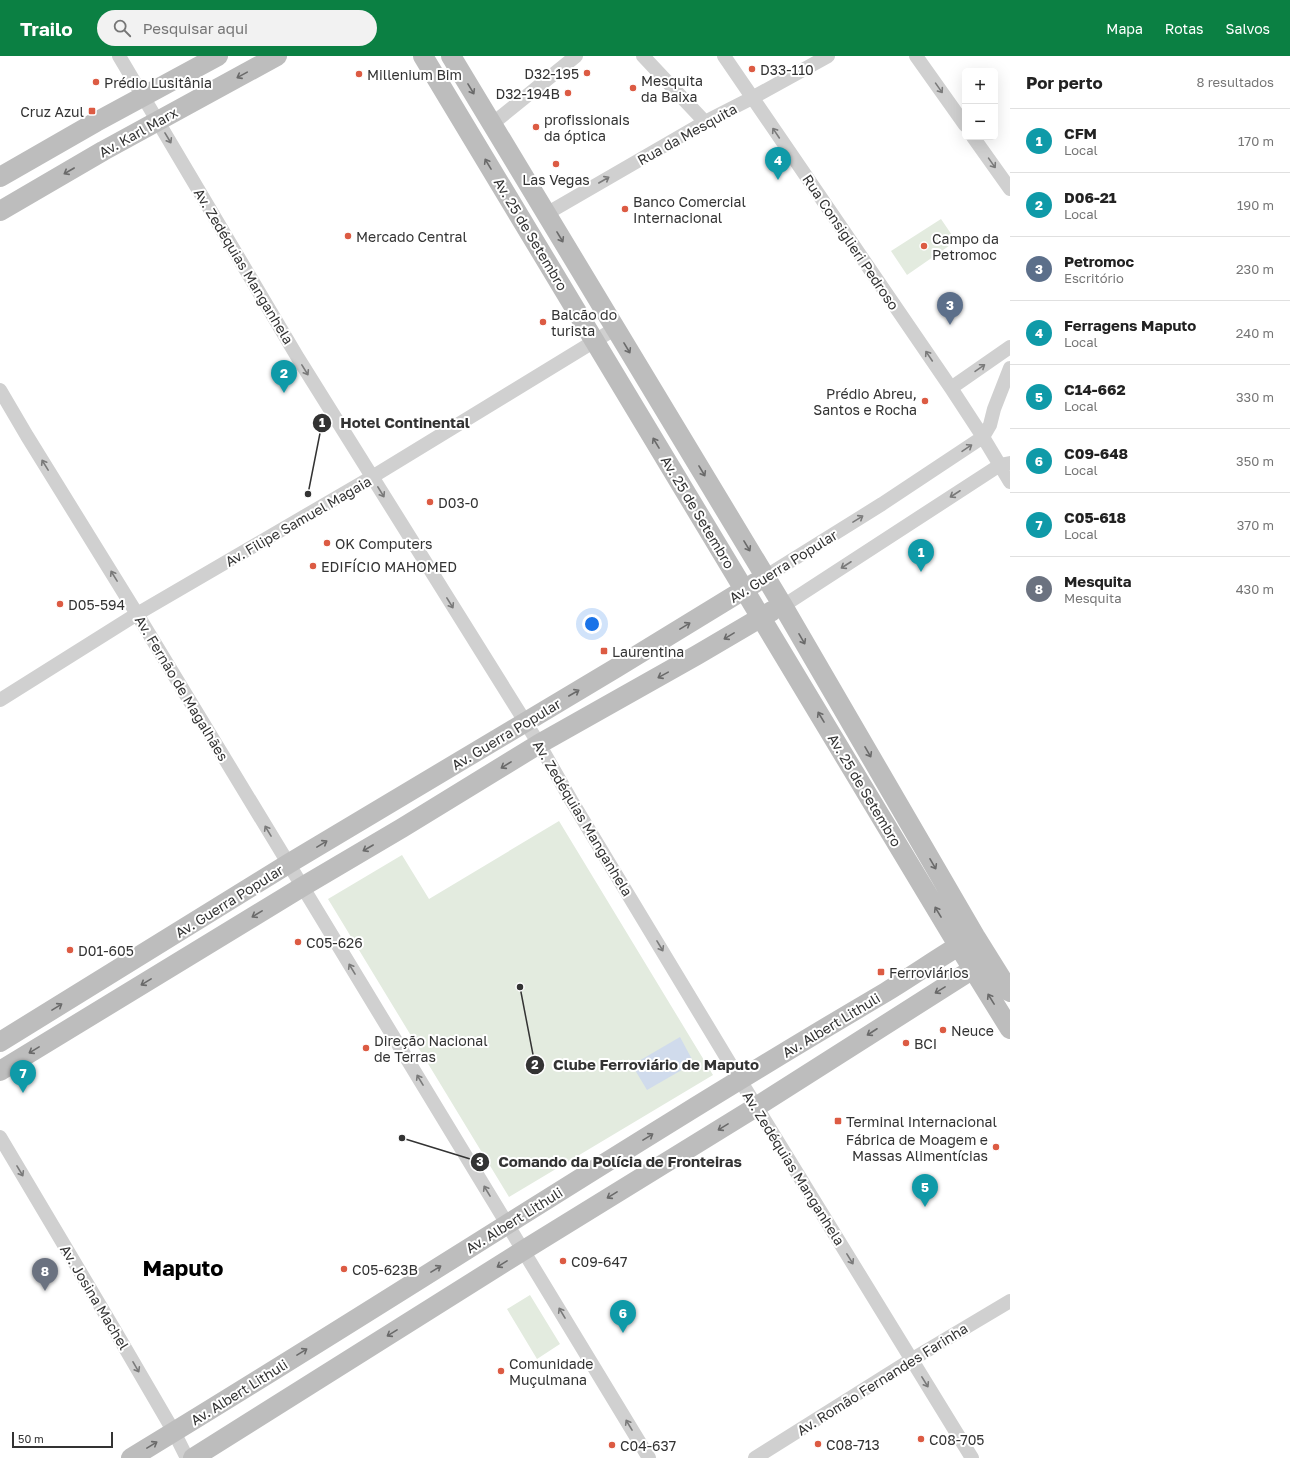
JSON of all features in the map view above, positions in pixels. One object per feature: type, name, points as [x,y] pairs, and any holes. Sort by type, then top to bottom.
[{"type":"main road","name":"Av. Karl Marx","points":[[0,177],[218,56]]},
{"type":"main road","name":"Av. Karl Marx","points":[[0,211],[158,121],[277,56]]},
{"type":"main road","name":"Av. 25 de Setembro","points":[[423,56],[744,590],[966,941],[989,958],[1010,992]]},
{"type":"main road","name":"Av. 25 de Setembro","points":[[451,56],[783,606],[966,941],[973,969],[1010,1029]]},
{"type":"main road","name":"Av. Guerra Popular","points":[[0,1042],[288,864],[409,793],[765,577]]},
{"type":"main road","name":"Av. Guerra Popular","points":[[0,1070],[539,744],[690,659],[761,617],[783,606]]},
{"type":"main road","name":"Av. Albert Lithuli","points":[[131,1458],[740,1080],[888,991],[966,941]]},
{"type":"main road","name":"Av. Albert Lithuli","points":[[193,1458],[524,1250],[756,1107],[989,958]]},
{"type":"street","name":"Av. Zedéquias Manganhela","points":[[119,56],[298,358],[539,744],[571,800],[756,1107],[972,1458]]},
{"type":"street","points":[[492,124],[576,56]]},
{"type":"street","points":[[643,56],[705,122]]},
{"type":"street","name":"Rua Consiglieri Pedroso","points":[[724,56],[983,437],[1005,464],[1010,482]]},
{"type":"street","name":"Rua da Mesquita","points":[[546,214],[705,122],[828,56]]},
{"type":"street","points":[[916,56],[962,121]]},
{"type":"street","points":[[976,140],[1010,189]]},
{"type":"street","name":"Av. Filipe Samuel Magaia","points":[[0,700],[137,614],[372,477],[616,328]]},
{"type":"street","points":[[951,388],[1010,347]]},
{"type":"street","points":[[983,437],[990,425],[994,408],[1010,368]]},
{"type":"street","name":"Av. Fernão de Magalhães","points":[[0,390],[302,886]]},
{"type":"street","points":[[994,408],[1010,391]]},
{"type":"street","name":"Av. Guerra Popular","points":[[765,577],[882,504],[983,437]]},
{"type":"street","name":"Av. Guerra Popular","points":[[783,606],[1005,464]]},
{"type":"street","points":[[302,886],[649,1458]]},
{"type":"street","name":"Av. Josina Machel","points":[[0,1138],[174,1432],[187,1458]]},
{"type":"street","name":"Av. Romão Fernandes Farinha","points":[[756,1458],[912,1360],[1010,1301]]},
{"type":"shaded area","name":"Campo da Petromoc","points":[[941,219],[956,241],[907,275],[891,251]]},
{"type":"shaded area","points":[[559,821],[713,1075],[509,1197],[328,899],[402,855],[429,899]]},
{"type":"shaded area","points":[[530,1295],[560,1344],[537,1359],[507,1309]]},
{"type":"water","points":[[680,1037],[694,1063],[647,1090],[632,1065]]},
{"type":"place","name":"D33-110","points":[[752,69]]},
{"type":"place","name":"D32-195","points":[[587,73]]},
{"type":"place","name":"Millenium Bim","points":[[359,74]]},
{"type":"place","name":"Prédio Lusitânia","points":[[96,82]]},
{"type":"place","name":"Mesquita da Baixa","points":[[633,88]]},
{"type":"place","name":"D32-194B","points":[[568,93]]},
{"type":"place","name":"Cruz Azul","points":[[92,111]]},
{"type":"place","name":"profissionais da óptica","points":[[536,127]]},
{"type":"place","name":"Las Vegas","points":[[556,164]]},
{"type":"place","name":"Ferragens Maputo","points":[[778,180]]},
{"type":"place","name":"Banco Comercial Internacional","points":[[625,209]]},
{"type":"place","name":"Mercado Central","points":[[348,236]]},
{"type":"place","name":"Campo da Petromoc","points":[[924,246]]},
{"type":"place","name":"Balcão do turista","points":[[543,322]]},
{"type":"place","name":"Petromoc","points":[[950,325]]},
{"type":"place","name":"D06-21","points":[[284,393]]},
{"type":"place","name":"Prédio Abreu, Santos e Rocha","points":[[925,401]]},
{"type":"place","name":"Hotel Continental","points":[[308,494]]},
{"type":"place","name":"D03-0","points":[[430,502]]},
{"type":"place","name":"OK Computers","points":[[327,543]]},
{"type":"place","name":"EDIFÍCIO MAHOMED","points":[[313,566]]},
{"type":"place","name":"CFM","points":[[921,572]]},
{"type":"place","name":"D05-594","points":[[60,604]]},
{"type":"place","name":"Laurentina","points":[[604,651]]},
{"type":"place","name":"C05-626","points":[[298,942]]},
{"type":"place","name":"D01-605","points":[[70,950]]},
{"type":"place","name":"Ferroviários","points":[[881,972]]},
{"type":"place","name":"Clube Ferroviário de Maputo","points":[[520,987]]},
{"type":"place","name":"Neuce","points":[[943,1030]]},
{"type":"place","name":"BCI","points":[[906,1043]]},
{"type":"place","name":"Direção Nacional de Terras","points":[[366,1048]]},
{"type":"place","name":"C05-618","points":[[23,1093]]},
{"type":"place","name":"Terminal Internacional","points":[[838,1121]]},
{"type":"place","name":"Comando da Polícia de Fronteiras","points":[[402,1138]]},
{"type":"place","name":"Fábrica de Moagem e Massas Alimentícias","points":[[996,1147]]},
{"type":"place","name":"C14-662","points":[[925,1207]]},
{"type":"place","name":"C09-647","points":[[563,1261]]},
{"type":"place","name":"C05-623B","points":[[344,1269]]},
{"type":"place","name":"Mesquita","points":[[45,1291]]},
{"type":"place","name":"C09-648","points":[[623,1333]]},
{"type":"place","name":"Comunidade Muçulmana","points":[[501,1371]]},
{"type":"place","name":"C08-705","points":[[921,1439]]},
{"type":"place","name":"C08-713","points":[[818,1444]]},
{"type":"place","name":"C04-637","points":[[612,1445]]},
{"type":"district","name":"Maputo","points":[[183,1267]]}]
